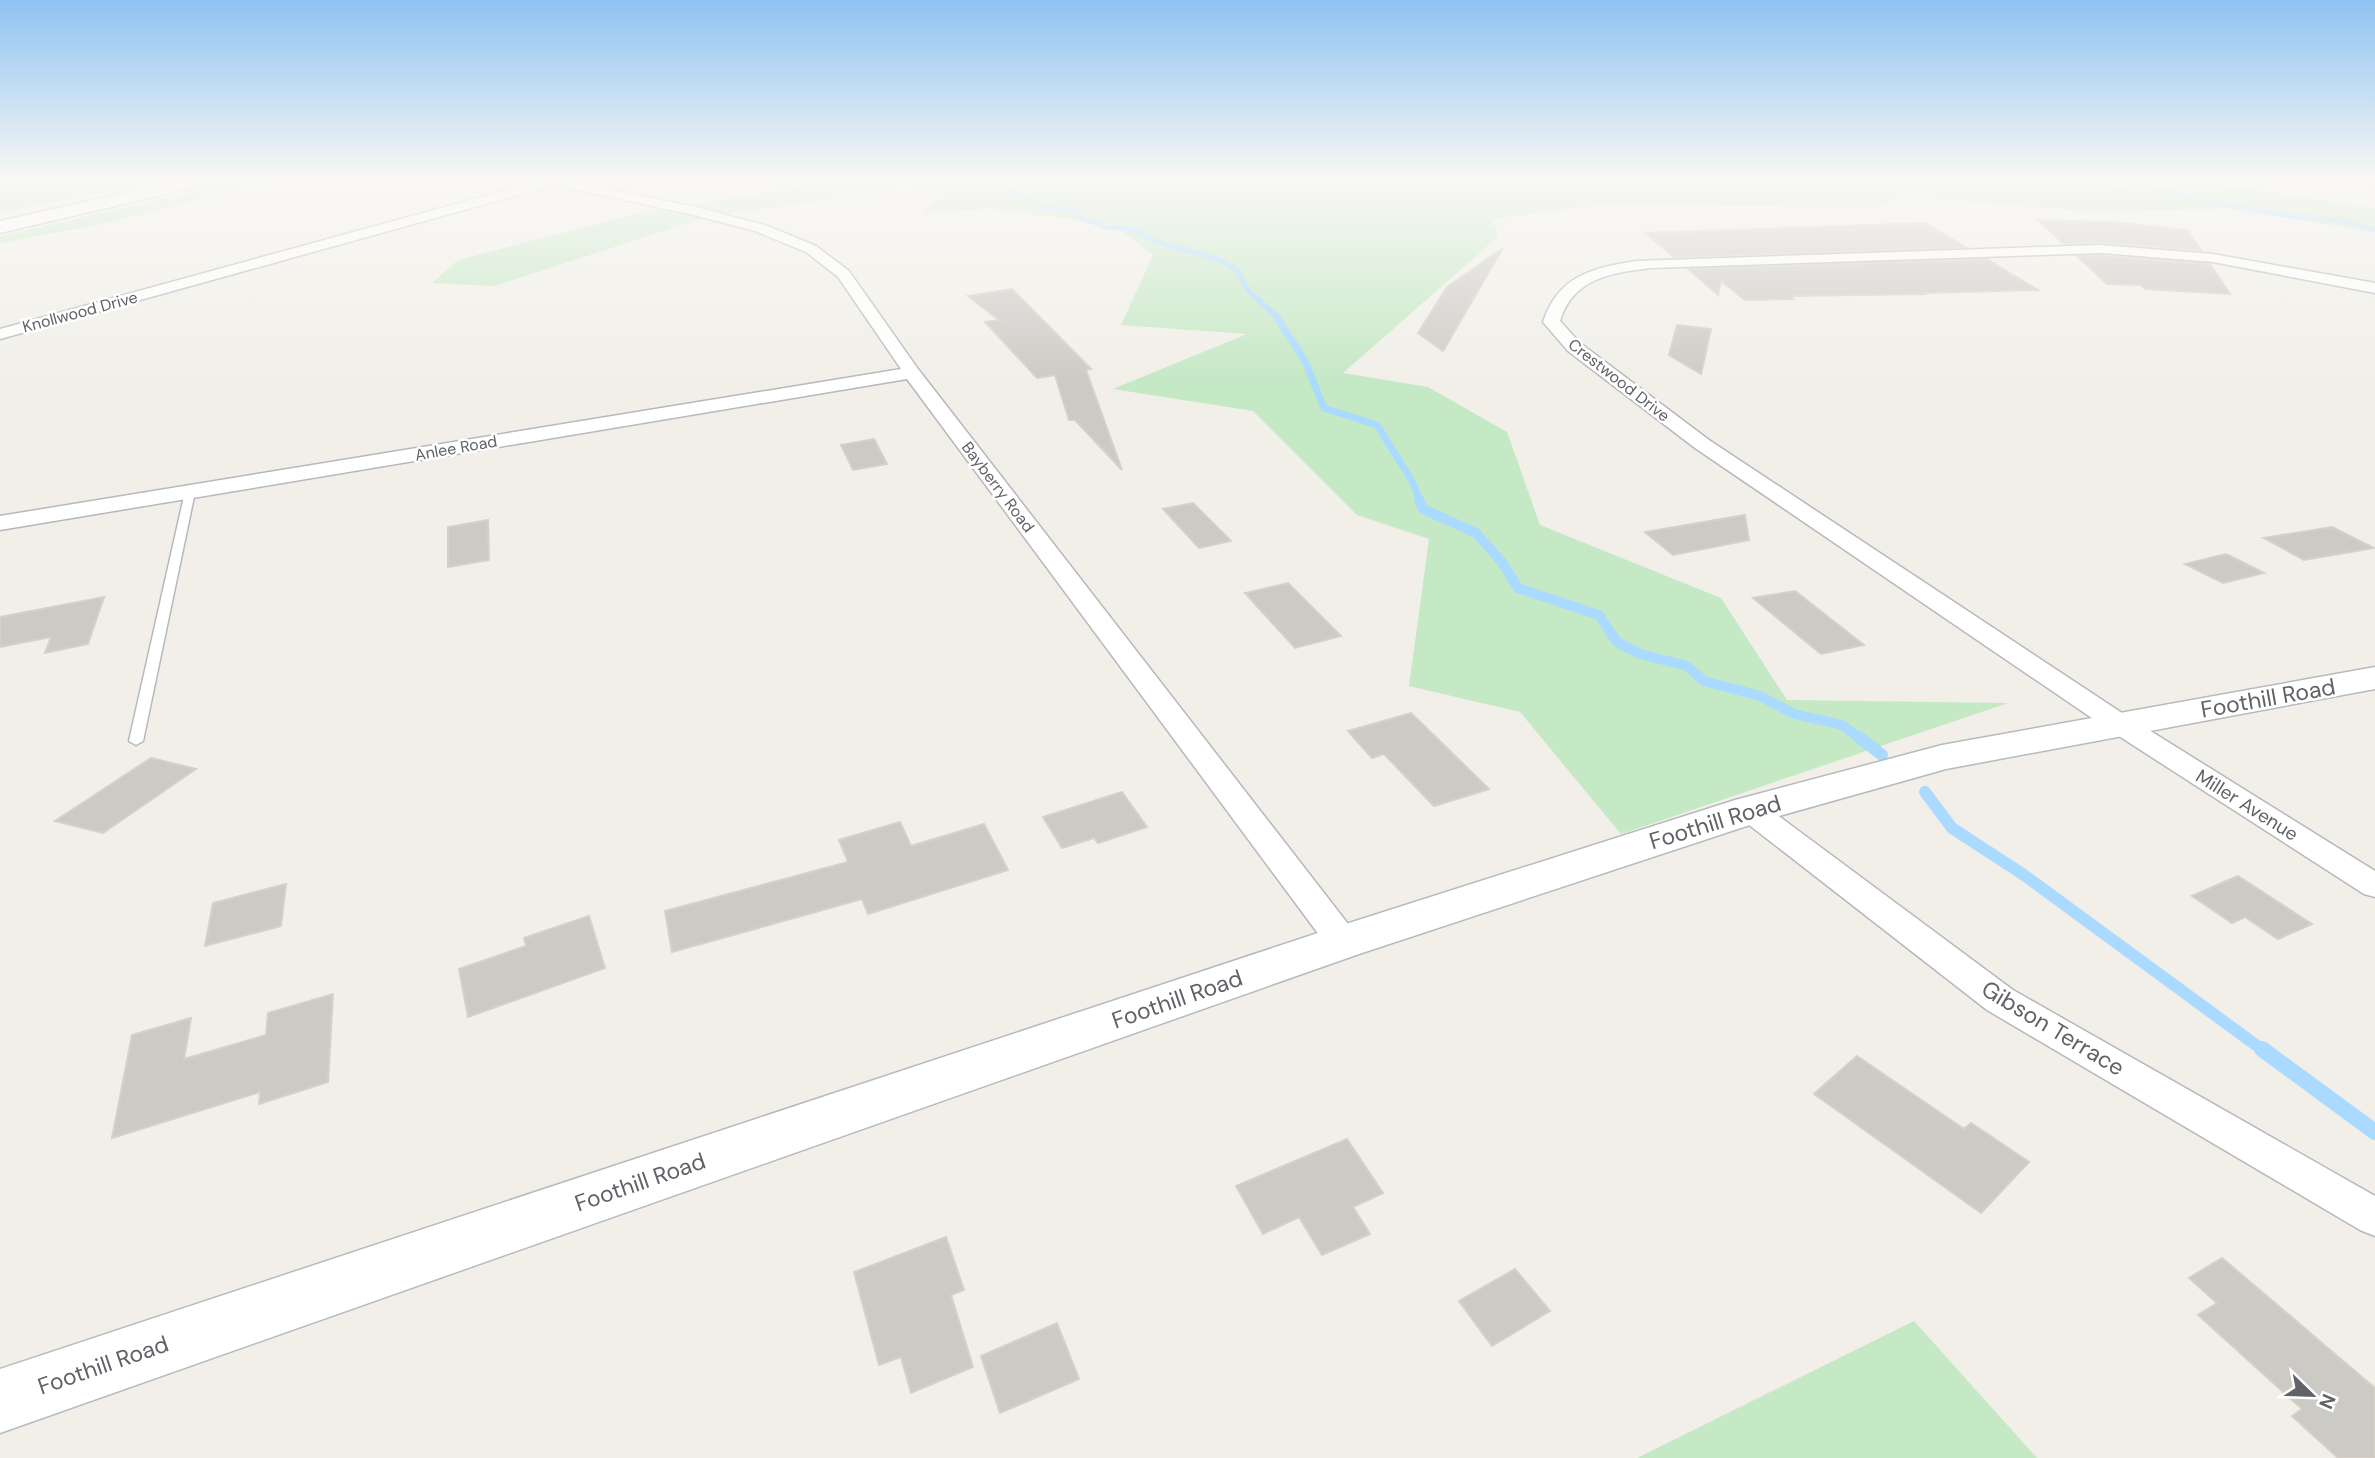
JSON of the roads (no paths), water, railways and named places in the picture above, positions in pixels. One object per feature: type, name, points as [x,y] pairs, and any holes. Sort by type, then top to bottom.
[{"type":"street","name":"Knollwood Drive","points":[[0,334],[317,246]]},
{"type":"street","name":"Bayberry Road","points":[[803,246],[811,249],[844,274],[912,373],[1343,942]]},
{"type":"street","name":"Crestwood Drive","points":[[2118,723],[1702,444],[1574,347],[1551,322],[1553,313],[1571,291],[1592,274],[1651,263],[1994,250],[2141,250],[2265,266],[2375,288]]},
{"type":"street","name":"Anlee Road","points":[[0,523],[912,373]]},
{"type":"street","name":"Foothill Road","points":[[0,1401],[1343,942],[1750,810],[1942,757],[2118,723],[2228,707],[2375,678]]},
{"type":"street","name":"Miller Avenue","points":[[2118,723],[2375,886]]},
{"type":"street","name":"Gibson Terrace","points":[[1750,810],[2000,1000],[2375,1217]]},
{"type":"lane","points":[[136,740],[190,492]]},
{"type":"waterway","points":[[1171,246],[1217,259],[1236,269],[1248,290],[1276,316]]},
{"type":"waterway","points":[[1276,316],[1305,361],[1324,408],[1377,425],[1412,481],[1420,501]]},
{"type":"waterway","points":[[1419,499],[1423,509],[1476,533],[1501,561],[1518,588],[1599,615],[1617,642],[1640,654],[1687,666],[1704,681],[1760,696],[1794,714],[1842,725],[1861,739]]},
{"type":"waterway","points":[[1859,737],[1882,755]]},
{"type":"waterway","points":[[1925,792],[1952,828],[2024,875],[2264,1051]]},
{"type":"waterway","points":[[2262,1049],[2375,1132]]}]
